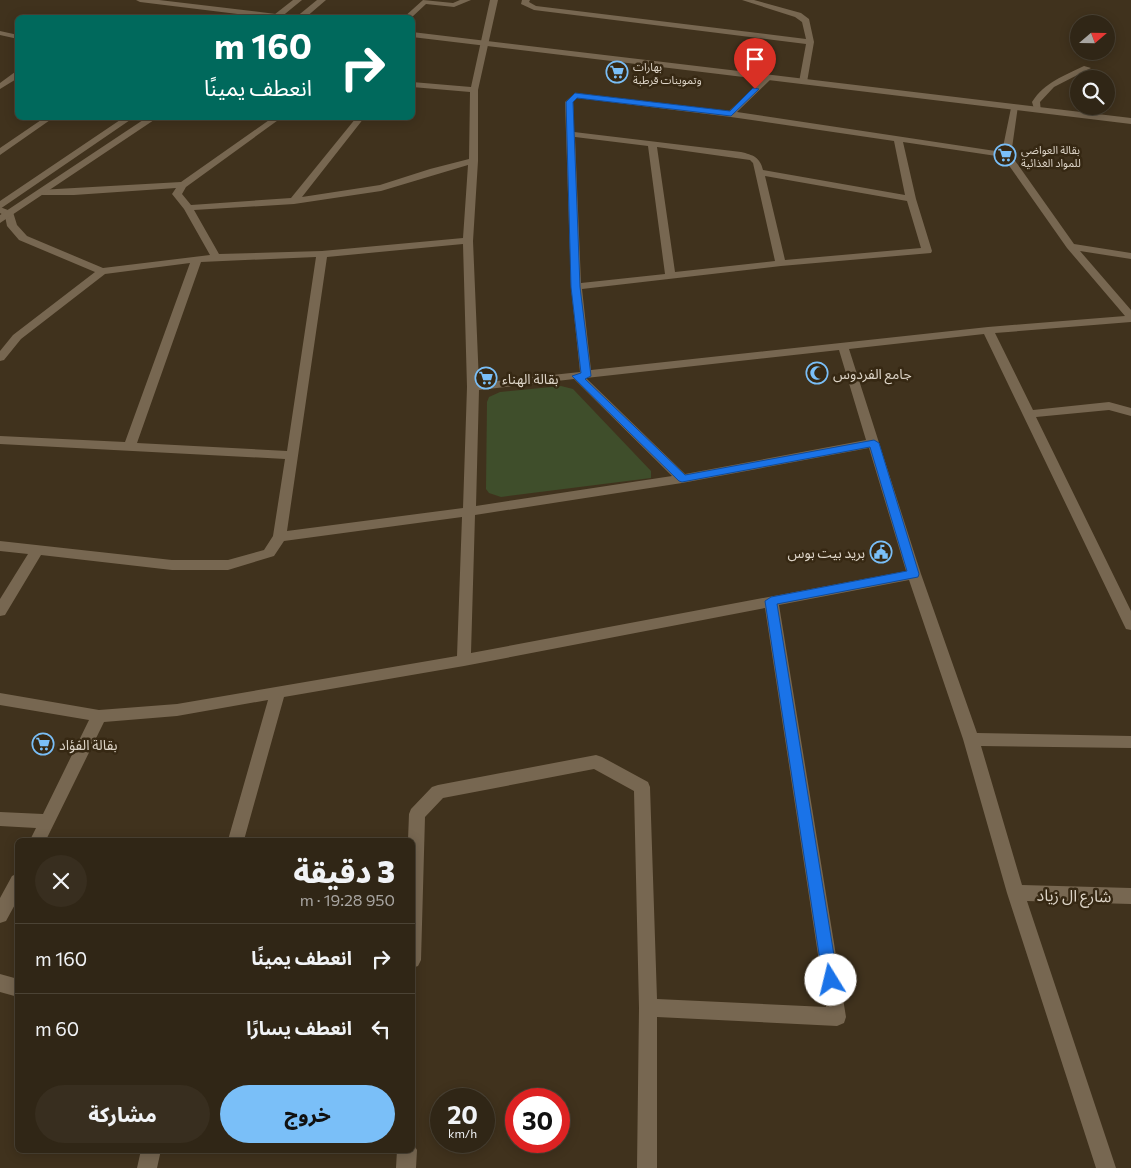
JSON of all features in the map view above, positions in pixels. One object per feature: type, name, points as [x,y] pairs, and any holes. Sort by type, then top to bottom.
[{"type":"street","points":[[140,0],[260,15]]},
{"type":"street","points":[[221,10],[233,0]]},
{"type":"street","points":[[278,15],[298,0]]},
{"type":"street","points":[[304,15],[322,0]]},
{"type":"street","points":[[409,15],[425,1],[454,5],[467,0]]},
{"type":"street","points":[[464,660],[473,387],[468,241],[473,161],[474,90],[494,0]]},
{"type":"street","points":[[526,0],[524,2],[527,5],[534,8],[810,42]]},
{"type":"street","points":[[746,0],[803,18],[806,21],[810,42],[804,82]]},
{"type":"street","points":[[0,33],[15,36]]},
{"type":"street","points":[[415,34],[1131,121]]},
{"type":"street","points":[[1038,110],[1036,102],[1041,92],[1052,84],[1087,68]]},
{"type":"street","points":[[0,87],[15,76]]},
{"type":"street","points":[[731,114],[768,77]]},
{"type":"street","points":[[415,84],[474,90]]},
{"type":"street","points":[[682,479],[581,376],[569,102],[575,95],[731,114],[1006,155],[1071,246],[1131,318]]},
{"type":"street","points":[[1006,155],[1015,108]]},
{"type":"street","points":[[0,152],[46,120]]},
{"type":"street","points":[[0,206],[125,120]]},
{"type":"street","points":[[0,220],[5,212],[42,192],[149,120]]},
{"type":"street","points":[[216,257],[178,194],[183,185],[274,120]]},
{"type":"street","points":[[294,201],[358,120]]},
{"type":"street","points":[[571,134],[753,158],[757,163],[781,263]]},
{"type":"street","points":[[576,287],[781,263],[927,251],[911,199],[898,139]]},
{"type":"street","points":[[652,145],[670,275]]},
{"type":"street","points":[[188,208],[294,201],[381,188],[473,161]]},
{"type":"street","points":[[759,172],[911,199]]},
{"type":"street","points":[[42,192],[74,192],[183,185]]},
{"type":"street","points":[[5,212],[12,226],[22,238],[102,271],[216,257],[322,254],[468,241]]},
{"type":"street","points":[[1071,246],[1131,256]]},
{"type":"street","points":[[0,546],[172,565],[228,565],[269,553],[280,537],[322,254]]},
{"type":"street","points":[[128,447],[197,259]]},
{"type":"street","points":[[0,358],[17,337],[102,271]]},
{"type":"street","points":[[473,387],[988,330],[1131,318]]},
{"type":"street","points":[[988,330],[1126,607],[1131,625]]},
{"type":"street","points":[[843,346],[914,574],[971,739],[1016,893],[1106,1168]]},
{"type":"street","points":[[1029,414],[1109,406],[1131,412]]},
{"type":"street","points":[[0,440],[293,455]]},
{"type":"street","points":[[280,537],[682,479],[874,443]]},
{"type":"street","points":[[0,610],[37,550]]},
{"type":"street","points":[[0,699],[99,716],[177,710],[464,660],[914,574]]},
{"type":"street","points":[[648,1008],[837,1018],[771,601]]},
{"type":"street","points":[[237,838],[276,694]]},
{"type":"street","points":[[39,838],[99,716]]},
{"type":"street","points":[[971,739],[1131,742]]},
{"type":"street","points":[[415,872],[417,814],[438,792],[596,762],[642,786],[648,1008],[647,1168]]},
{"type":"street","points":[[0,818],[48,820]]},
{"type":"street","points":[[0,916],[15,887]]},
{"type":"street","name":"شارع ال زياد","points":[[1016,893],[1131,896]]},
{"type":"street","points":[[0,983],[15,987]]},
{"type":"street","points":[[147,1168],[150,1153]]},
{"type":"street","points":[[406,1168],[407,1153]]},
{"type":"green space","points":[[561,386],[573,389],[651,471],[651,478],[501,497],[489,493],[486,489],[487,402],[489,397],[500,392]]},
{"type":"place","name":"بهارات وتموينات قرطبة","points":[[617,72]]},
{"type":"place","name":"بقالة العواضي للمواد الغذائية","points":[[1005,155]]},
{"type":"place","name":"جامع الفردوس","points":[[817,373]]},
{"type":"place","name":"بقالة الهناء","points":[[486,378]]},
{"type":"place","name":"بريد بيت بوس","points":[[881,552]]},
{"type":"place","name":"بقالة الفؤاد","points":[[43,744]]},
{"type":"route","points":[[755,89],[731,114],[575,95],[569,102],[576,287],[586,376],[577,376],[682,479],[874,443],[914,574],[771,601],[831,980]]}]
